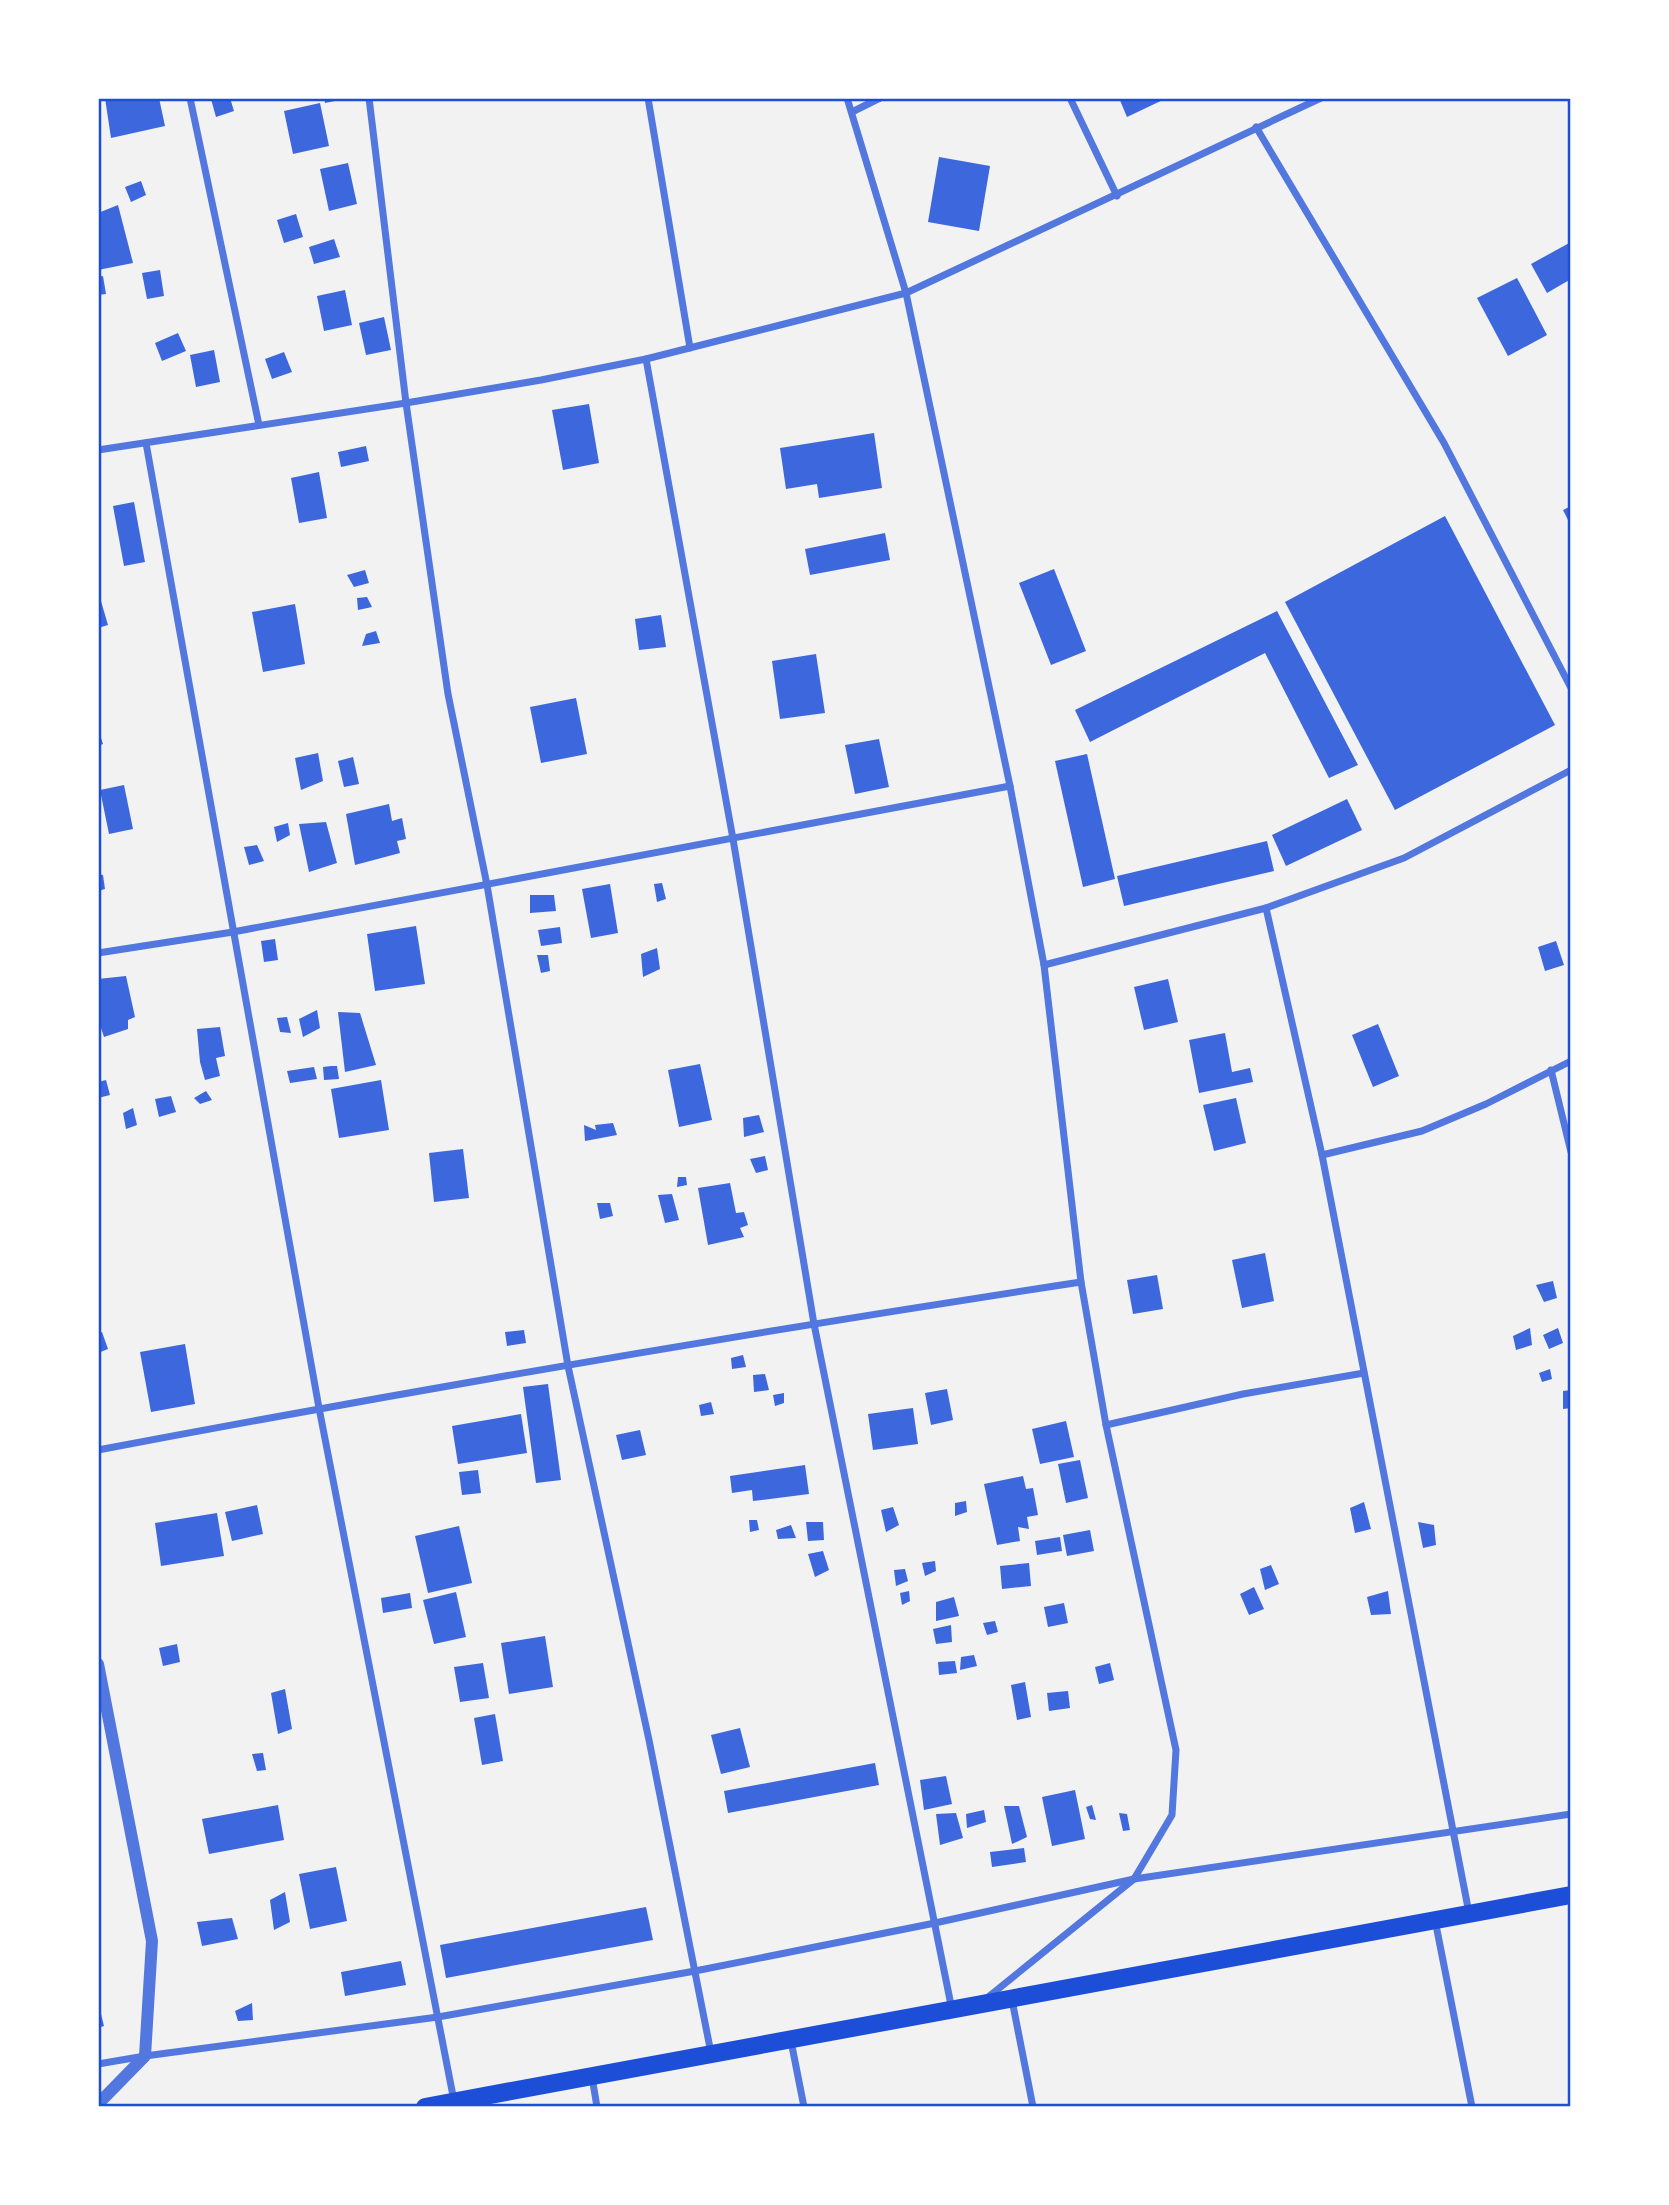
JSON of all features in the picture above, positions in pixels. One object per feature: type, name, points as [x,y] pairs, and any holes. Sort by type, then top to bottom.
[{"type":"main road","points":[[425,2107],[1571,1895]]},
{"type":"street","points":[[190,98],[258,425]]},
{"type":"street","points":[[369,98],[406,403],[448,694],[486,885],[568,1366],[649,1740],[711,2053]]},
{"type":"street","points":[[648,98],[690,348]]},
{"type":"street","points":[[847,98],[906,293],[1010,786],[1044,965],[1081,1282],[1106,1425],[1176,1750],[1172,1815],[1134,1879],[979,2005]]},
{"type":"street","points":[[852,112],[880,98]]},
{"type":"street","points":[[1070,98],[1117,195]]},
{"type":"street","points":[[98,450],[406,403],[646,359],[906,293],[1321,98]]},
{"type":"street","points":[[1256,127],[1444,443],[1571,688]]},
{"type":"street","points":[[646,359],[733,839],[814,1324],[952,2010]]},
{"type":"street","points":[[146,443],[319,1408],[454,2102]]},
{"type":"street","points":[[1044,965],[1266,908],[1404,858],[1571,770]]},
{"type":"street","points":[[98,953],[233,932],[1010,786]]},
{"type":"street","points":[[1266,908],[1322,1155],[1469,1913]]},
{"type":"street","points":[[1322,1155],[1422,1131],[1486,1104],[1571,1061]]},
{"type":"street","points":[[1551,1070],[1571,1152]]},
{"type":"street","points":[[98,1450],[319,1408],[814,1324],[1081,1282]]},
{"type":"street","points":[[1106,1425],[1244,1394],[1364,1373]]},
{"type":"street","points":[[98,1664],[152,1941],[145,2056],[98,2104]]},
{"type":"street","points":[[98,2064],[438,2017],[695,1971],[935,1923],[1134,1879],[1571,1814]]},
{"type":"street","points":[[1435,1920],[1472,2107]]},
{"type":"street","points":[[1012,1999],[1033,2107]]},
{"type":"street","points":[[791,2040],[804,2107]]},
{"type":"street","points":[[592,2076],[597,2107]]},
{"type":"building","points":[[105,98],[159,98],[165,126],[111,138]]},
{"type":"building","points":[[230,98],[234,111],[216,117],[211,99]]},
{"type":"building","points":[[324,98],[345,98],[345,99],[325,103]]},
{"type":"building","points":[[1119,98],[1167,98],[1127,117]]},
{"type":"building","points":[[320,103],[329,146],[293,154],[284,111]]},
{"type":"building","points":[[939,157],[990,166],[979,231],[928,222]]},
{"type":"building","points":[[348,163],[357,204],[329,211],[320,169]]},
{"type":"building","points":[[141,181],[146,195],[131,202],[125,187]]},
{"type":"building","points":[[118,205],[133,263],[98,270],[98,213]]},
{"type":"building","points":[[296,214],[303,237],[284,243],[277,220]]},
{"type":"building","points":[[334,239],[340,257],[314,264],[309,247]]},
{"type":"building","points":[[1571,242],[1571,279],[1547,293],[1531,264]]},
{"type":"building","points":[[160,270],[164,296],[147,299],[142,273]]},
{"type":"building","points":[[103,276],[106,294],[98,295],[98,277]]},
{"type":"building","points":[[1517,278],[1547,335],[1508,356],[1477,298]]},
{"type":"building","points":[[345,290],[352,325],[324,331],[317,296]]},
{"type":"building","points":[[384,317],[391,350],[366,355],[359,323]]},
{"type":"building","points":[[178,333],[186,351],[162,361],[155,343]]},
{"type":"building","points":[[214,350],[220,382],[196,387],[190,355]]},
{"type":"building","points":[[284,352],[292,372],[272,379],[265,359]]},
{"type":"building","points":[[589,404],[599,463],[563,470],[552,410]]},
{"type":"building","points":[[874,433],[882,488],[819,498],[817,484],[786,489],[780,448]]},
{"type":"building","points":[[366,446],[369,461],[341,467],[338,452]]},
{"type":"building","points":[[319,472],[327,518],[299,523],[291,478]]},
{"type":"building","points":[[134,502],[145,562],[124,566],[113,506]]},
{"type":"building","points":[[1571,506],[1571,526],[1563,510]]},
{"type":"building","points":[[1445,516],[1555,725],[1395,810],[1285,602]]},
{"type":"building","points":[[885,533],[890,560],[810,575],[805,549]]},
{"type":"building","points":[[1054,569],[1086,651],[1051,665],[1019,583]]},
{"type":"building","points":[[365,570],[369,583],[354,587],[347,575]]},
{"type":"building","points":[[98,591],[108,625],[98,628]]},
{"type":"building","points":[[367,597],[372,607],[358,610],[357,598]]},
{"type":"building","points":[[295,604],[305,664],[263,672],[252,612]]},
{"type":"building","points":[[1277,611],[1358,765],[1329,778],[1265,653],[1090,742],[1075,710]]},
{"type":"building","points":[[661,615],[666,647],[639,650],[635,619]]},
{"type":"building","points":[[376,631],[380,643],[362,646],[366,634]]},
{"type":"building","points":[[816,654],[825,713],[780,719],[772,661]]},
{"type":"building","points":[[576,698],[587,754],[541,763],[530,707]]},
{"type":"building","points":[[98,729],[103,744],[98,746]]},
{"type":"building","points":[[879,739],[889,787],[855,794],[845,745]]},
{"type":"building","points":[[318,753],[323,781],[301,790],[295,758]]},
{"type":"building","points":[[1087,754],[1115,879],[1083,887],[1055,761]]},
{"type":"building","points":[[353,757],[359,784],[344,787],[338,761]]},
{"type":"building","points":[[124,785],[133,829],[109,834],[100,790]]},
{"type":"building","points":[[1347,799],[1362,830],[1286,866],[1272,835]]},
{"type":"building","points":[[389,804],[392,821],[402,818],[406,839],[397,841],[400,853],[355,865],[346,814]]},
{"type":"building","points":[[326,822],[337,863],[309,872],[299,824]]},
{"type":"building","points":[[288,823],[290,835],[277,842],[274,827]]},
{"type":"building","points":[[1267,841],[1274,871],[1124,906],[1117,876]]},
{"type":"building","points":[[257,845],[264,861],[249,865],[244,847]]},
{"type":"building","points":[[98,874],[103,875],[105,889],[98,891]]},
{"type":"building","points":[[662,883],[666,899],[657,902],[654,884]]},
{"type":"building","points":[[610,884],[618,933],[591,938],[582,889]]},
{"type":"building","points":[[530,895],[554,895],[556,911],[530,913]]},
{"type":"building","points":[[416,926],[425,984],[375,991],[367,934]]},
{"type":"building","points":[[560,927],[562,943],[541,946],[538,930]]},
{"type":"building","points":[[275,939],[278,960],[264,962],[261,941]]},
{"type":"building","points":[[1556,941],[1564,965],[1545,971],[1538,947]]},
{"type":"building","points":[[657,948],[660,969],[643,977],[641,954]]},
{"type":"building","points":[[537,955],[548,955],[550,971],[541,973]]},
{"type":"building","points":[[126,976],[135,1017],[128,1020],[128,1029],[104,1037],[98,1019],[98,979]]},
{"type":"building","points":[[1168,979],[1178,1022],[1144,1030],[1134,987]]},
{"type":"building","points":[[317,1010],[320,1028],[303,1037],[299,1019]]},
{"type":"building","points":[[338,1012],[360,1013],[376,1065],[345,1072]]},
{"type":"building","points":[[287,1017],[291,1033],[280,1032],[277,1018]]},
{"type":"building","points":[[1378,1024],[1399,1076],[1373,1087],[1352,1035]]},
{"type":"building","points":[[220,1027],[225,1056],[216,1058],[220,1076],[205,1080],[200,1062],[197,1029]]},
{"type":"building","points":[[1225,1033],[1232,1072],[1250,1068],[1253,1082],[1199,1093],[1189,1040]]},
{"type":"building","points":[[700,1064],[712,1120],[679,1127],[668,1070]]},
{"type":"building","points":[[337,1066],[339,1079],[324,1080],[323,1067]]},
{"type":"building","points":[[314,1067],[317,1079],[290,1083],[287,1071]]},
{"type":"building","points":[[106,1080],[110,1095],[98,1098],[98,1082]]},
{"type":"building","points":[[381,1080],[389,1130],[339,1138],[331,1089]]},
{"type":"building","points":[[206,1091],[212,1100],[200,1104],[194,1098]]},
{"type":"building","points":[[171,1096],[176,1112],[159,1117],[155,1099]]},
{"type":"building","points":[[1236,1098],[1246,1143],[1214,1151],[1203,1105]]},
{"type":"building","points":[[133,1108],[137,1125],[126,1129],[123,1113]]},
{"type":"building","points":[[759,1115],[764,1132],[744,1137],[743,1118]]},
{"type":"building","points":[[613,1123],[617,1135],[585,1141],[584,1125],[596,1130],[595,1125]]},
{"type":"building","points":[[463,1149],[469,1198],[434,1202],[429,1153]]},
{"type":"building","points":[[765,1156],[768,1170],[756,1173],[750,1159]]},
{"type":"building","points":[[678,1177],[686,1177],[687,1185],[677,1187]]},
{"type":"building","points":[[730,1183],[736,1213],[744,1212],[748,1225],[740,1228],[744,1237],[708,1245],[698,1188]]},
{"type":"building","points":[[672,1194],[679,1220],[665,1223],[658,1195]]},
{"type":"building","points":[[597,1203],[610,1203],[613,1216],[600,1219]]},
{"type":"building","points":[[1265,1253],[1274,1301],[1242,1308],[1232,1260]]},
{"type":"building","points":[[1157,1275],[1163,1309],[1133,1314],[1127,1280]]},
{"type":"building","points":[[1553,1281],[1557,1298],[1544,1302],[1536,1285]]},
{"type":"building","points":[[1530,1328],[1532,1345],[1516,1350],[1513,1336]]},
{"type":"building","points":[[1558,1328],[1563,1343],[1549,1349],[1543,1335]]},
{"type":"building","points":[[524,1330],[526,1343],[507,1346],[505,1332]]},
{"type":"building","points":[[102,1332],[108,1349],[98,1353],[98,1334]]},
{"type":"building","points":[[185,1344],[195,1404],[151,1412],[140,1352]]},
{"type":"building","points":[[743,1355],[746,1367],[732,1369],[731,1358]]},
{"type":"building","points":[[1550,1369],[1552,1379],[1542,1382],[1539,1373]]},
{"type":"building","points":[[765,1374],[769,1390],[754,1392],[753,1375]]},
{"type":"building","points":[[548,1384],[561,1480],[536,1483],[523,1387]]},
{"type":"building","points":[[947,1389],[953,1420],[931,1425],[925,1393]]},
{"type":"building","points":[[1571,1390],[1571,1408],[1563,1409],[1563,1391]]},
{"type":"building","points":[[784,1393],[784,1403],[775,1406],[773,1395]]},
{"type":"building","points":[[711,1402],[714,1414],[701,1416],[699,1405]]},
{"type":"building","points":[[913,1408],[918,1444],[873,1450],[868,1414]]},
{"type":"building","points":[[521,1414],[527,1453],[458,1464],[452,1426]]},
{"type":"building","points":[[1066,1421],[1074,1457],[1040,1464],[1032,1429]]},
{"type":"building","points":[[640,1430],[646,1455],[622,1460],[616,1435]]},
{"type":"building","points":[[1080,1460],[1088,1498],[1066,1503],[1058,1464]]},
{"type":"building","points":[[805,1465],[809,1494],[753,1501],[752,1490],[732,1493],[730,1476]]},
{"type":"building","points":[[478,1470],[481,1493],[462,1495],[459,1472]]},
{"type":"building","points":[[1023,1476],[1026,1489],[1033,1488],[1038,1515],[1027,1517],[1029,1529],[1018,1527],[1020,1541],[997,1545],[984,1484]]},
{"type":"building","points":[[966,1501],[967,1512],[955,1516],[955,1503]]},
{"type":"building","points":[[1364,1502],[1371,1529],[1355,1533],[1350,1508]]},
{"type":"building","points":[[257,1505],[263,1534],[232,1541],[225,1512]]},
{"type":"building","points":[[893,1507],[899,1525],[886,1532],[881,1510]]},
{"type":"building","points":[[217,1513],[224,1556],[161,1566],[155,1523]]},
{"type":"building","points":[[749,1520],[757,1520],[759,1530],[750,1532]]},
{"type":"building","points":[[806,1522],[823,1522],[824,1540],[808,1541]]},
{"type":"building","points":[[1418,1522],[1434,1525],[1436,1545],[1423,1548]]},
{"type":"building","points":[[791,1525],[796,1538],[778,1539],[776,1530]]},
{"type":"building","points":[[459,1526],[472,1583],[428,1593],[415,1536]]},
{"type":"building","points":[[1090,1530],[1094,1551],[1067,1556],[1063,1535]]},
{"type":"building","points":[[1060,1537],[1062,1551],[1037,1555],[1035,1541]]},
{"type":"building","points":[[823,1551],[829,1570],[815,1577],[808,1554]]},
{"type":"building","points":[[935,1561],[936,1571],[925,1576],[922,1563]]},
{"type":"building","points":[[1029,1563],[1031,1586],[1002,1589],[1000,1566]]},
{"type":"building","points":[[1271,1565],[1279,1584],[1265,1590],[1260,1569]]},
{"type":"building","points":[[905,1569],[908,1581],[896,1586],[894,1570]]},
{"type":"building","points":[[1254,1587],[1264,1609],[1249,1615],[1240,1594]]},
{"type":"building","points":[[909,1591],[910,1601],[902,1605],[900,1593]]},
{"type":"building","points":[[1388,1591],[1391,1614],[1371,1615],[1367,1597]]},
{"type":"building","points":[[456,1592],[466,1637],[434,1644],[423,1600]]},
{"type":"building","points":[[410,1593],[412,1608],[383,1613],[381,1598]]},
{"type":"building","points":[[954,1597],[959,1616],[936,1621],[936,1602]]},
{"type":"building","points":[[1064,1603],[1068,1623],[1048,1627],[1044,1607]]},
{"type":"building","points":[[995,1621],[998,1632],[987,1635],[983,1623]]},
{"type":"building","points":[[951,1625],[952,1642],[936,1644],[933,1629]]},
{"type":"building","points":[[545,1636],[553,1687],[509,1694],[501,1643]]},
{"type":"building","points":[[177,1644],[180,1662],[163,1666],[159,1648]]},
{"type":"building","points":[[974,1655],[977,1666],[960,1670],[961,1657]]},
{"type":"building","points":[[955,1661],[957,1673],[939,1675],[938,1662]]},
{"type":"building","points":[[483,1663],[489,1698],[460,1702],[454,1667]]},
{"type":"building","points":[[1110,1663],[1114,1680],[1099,1684],[1095,1667]]},
{"type":"building","points":[[1025,1682],[1031,1717],[1017,1720],[1011,1685]]},
{"type":"building","points":[[285,1689],[292,1729],[278,1734],[271,1693]]},
{"type":"building","points":[[1068,1691],[1070,1708],[1049,1711],[1047,1693]]},
{"type":"building","points":[[495,1714],[503,1761],[482,1765],[474,1718]]},
{"type":"building","points":[[740,1728],[750,1767],[721,1774],[711,1735]]},
{"type":"building","points":[[263,1753],[266,1770],[257,1771],[252,1754]]},
{"type":"building","points":[[875,1763],[879,1785],[728,1813],[724,1791]]},
{"type":"building","points":[[946,1776],[952,1804],[924,1810],[920,1780]]},
{"type":"building","points":[[1075,1790],[1085,1839],[1052,1846],[1042,1797]]},
{"type":"building","points":[[278,1805],[284,1840],[209,1854],[202,1819]]},
{"type":"building","points":[[1092,1805],[1096,1820],[1090,1819],[1086,1807]]},
{"type":"building","points":[[1004,1806],[1019,1806],[1027,1837],[1012,1844]]},
{"type":"building","points":[[984,1810],[986,1822],[967,1828],[966,1814]]},
{"type":"building","points":[[956,1813],[963,1838],[940,1845],[936,1814]]},
{"type":"building","points":[[1119,1813],[1127,1814],[1130,1830],[1123,1831]]},
{"type":"building","points":[[1024,1848],[1026,1862],[992,1867],[990,1852]]},
{"type":"building","points":[[336,1867],[347,1921],[310,1929],[299,1874]]},
{"type":"building","points":[[285,1892],[290,1922],[274,1930],[270,1900]]},
{"type":"building","points":[[646,1907],[653,1940],[446,1978],[440,1945]]},
{"type":"building","points":[[232,1918],[238,1939],[202,1946],[197,1922]]},
{"type":"building","points":[[401,1961],[406,1985],[345,1996],[341,1972]]},
{"type":"building","points":[[252,2003],[253,2020],[238,2021],[235,2011]]},
{"type":"building","points":[[101,2014],[104,2026],[98,2028],[98,2015]]}]
